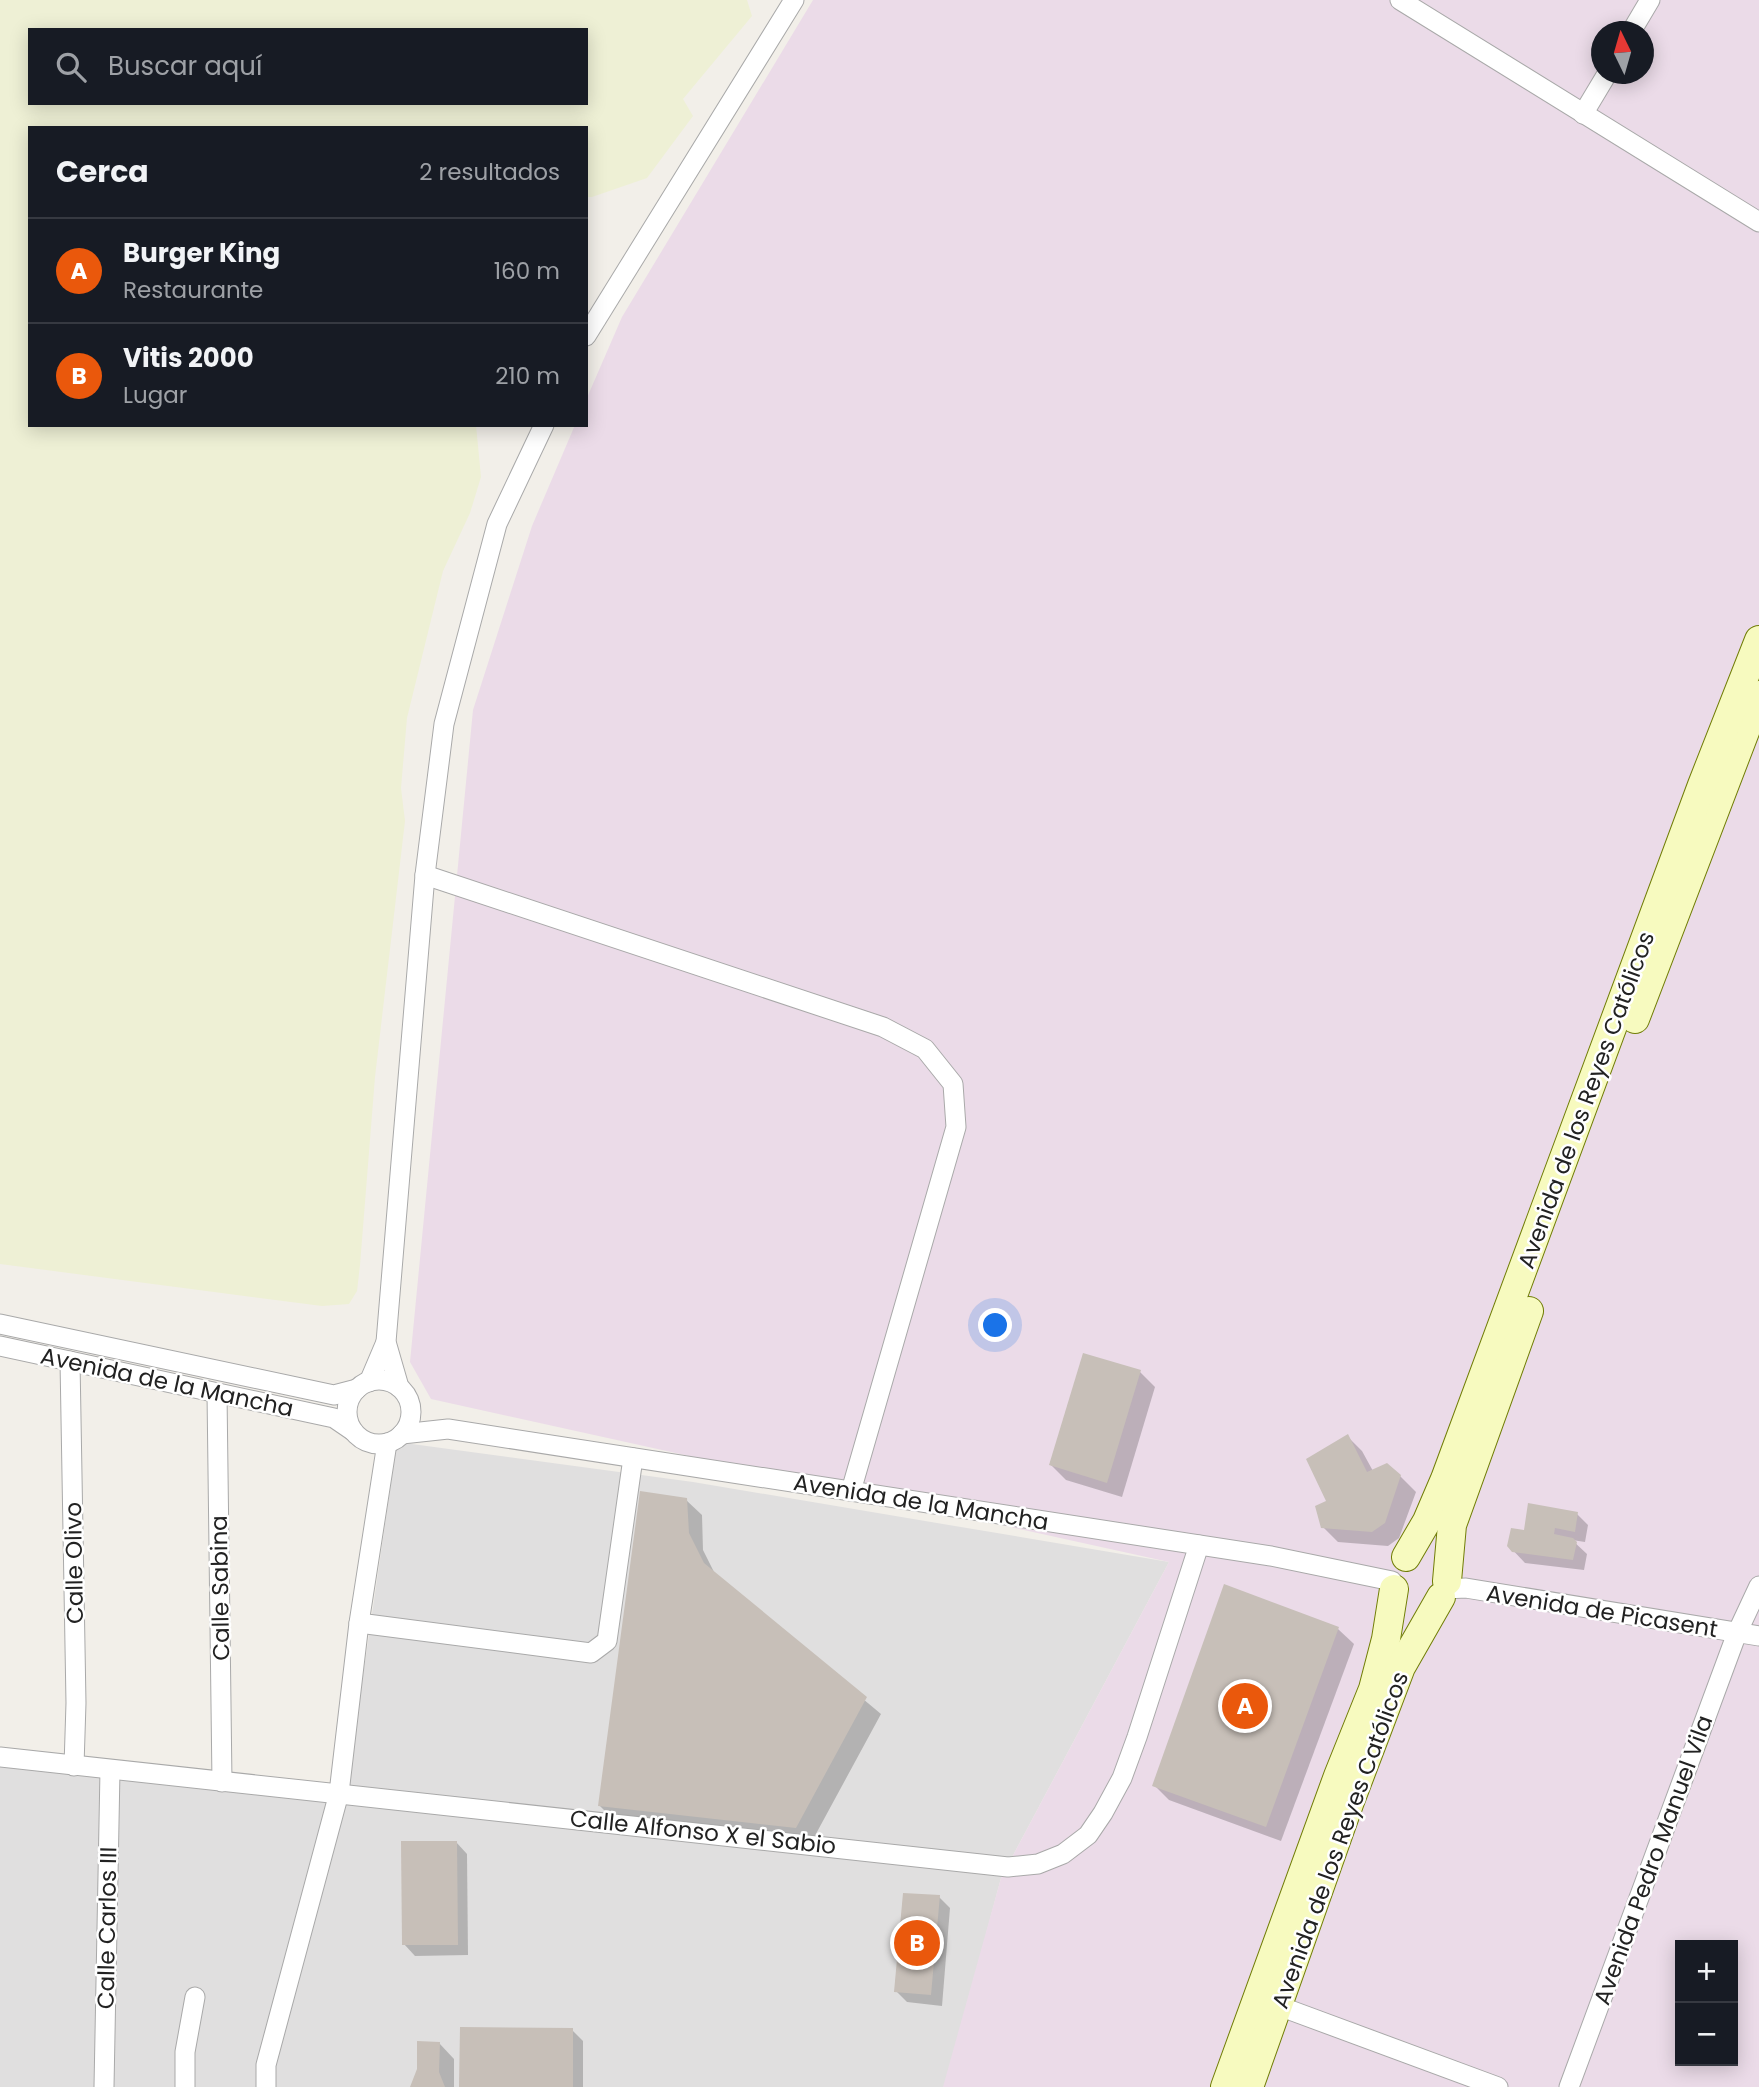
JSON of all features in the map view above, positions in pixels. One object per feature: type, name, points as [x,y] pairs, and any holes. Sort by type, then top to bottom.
[{"type":"street","points":[[588,333],[794,0]]},
{"type":"street","points":[[1400,0],[1759,222]]},
{"type":"street","points":[[1638,21],[1650,0]]},
{"type":"street","points":[[1583,114],[1601,84]]},
{"type":"street","points":[[266,2087],[266,2065],[339,1793],[359,1623],[386,1440],[411,1412],[410,1403],[399,1387],[386,1342],[425,875],[444,724],[497,524],[543,427]]},
{"type":"street","name":"Avenida de los Reyes Católicos","points":[[1225,2087],[1338,1776],[1373,1689],[1397,1576],[1427,1521],[1450,1467],[1697,798],[1759,640]]},
{"type":"street","name":"Avenida de los Reyes Católicos","points":[[1250,2087],[1349,1804],[1401,1667],[1444,1589],[1452,1525],[1632,1027],[1759,695]]},
{"type":"street","points":[[425,875],[883,1027],[925,1049],[953,1084],[956,1127],[953,1140],[852,1491]]},
{"type":"street","name":"Avenida de la Mancha","points":[[0,1324],[334,1395],[363,1386]]},
{"type":"street","points":[[386,1342],[363,1386],[348,1405],[349,1423],[353,1431],[386,1440]]},
{"type":"street","name":"Avenida de la Mancha","points":[[0,1346],[334,1418],[353,1431]]},
{"type":"street","name":"Calle Olivo","points":[[70,1361],[76,1703],[74,1766]]},
{"type":"street","points":[[363,1386],[379,1381],[399,1387]]},
{"type":"street","name":"Calle Sabina","points":[[217,1393],[222,1782]]},
{"type":"street","name":"Avenida de la Mancha","points":[[411,1412],[448,1430],[1397,1576]]},
{"type":"street","name":"Avenida de la Mancha","points":[[386,1440],[448,1430]]},
{"type":"street","points":[[359,1623],[592,1653],[607,1641],[633,1458]]},
{"type":"street","name":"Calle Alfonso X el Sabio","points":[[0,1757],[1008,1867],[1038,1864],[1063,1854],[1088,1835],[1122,1778],[1199,1545]]},
{"type":"street","points":[[1423,1553],[1435,1557],[1446,1572],[1444,1589],[1432,1604],[1413,1606],[1399,1598],[1397,1576],[1423,1553]]},
{"type":"street","name":"Avenida Pedro Manuel Vila","points":[[1569,2087],[1737,1633],[1759,1586]]},
{"type":"street","name":"Avenida de Picasent","points":[[1444,1589],[1466,1588],[1759,1636]]},
{"type":"street","name":"Calle Carlos III","points":[[104,2087],[110,1770]]},
{"type":"street","points":[[185,2087],[184,2052],[195,1997]]},
{"type":"street","points":[[1279,2006],[1498,2087]]},
{"type":"shaded area","points":[[813,0],[1759,0],[1759,2087],[943,2087],[1001,1878],[1169,1562],[431,1399],[410,1362],[473,710],[532,526],[574,427],[588,427],[588,395],[622,317]]},
{"type":"shaded area","points":[[397,1442],[693,1482],[1169,1562],[1001,1878],[945,2087],[0,2087],[0,1750],[347,1786]]},
{"type":"green space","points":[[0,0],[747,0],[752,16],[683,99],[693,116],[647,178],[592,197],[588,197],[588,126],[28,126],[28,427],[476,427],[481,477],[470,513],[443,571],[407,718],[401,788],[405,821],[375,1077],[357,1291],[349,1304],[322,1306],[0,1264]]},
{"type":"building","points":[[1083,1353],[1141,1370],[1107,1483],[1049,1465]]},
{"type":"building","points":[[1348,1434],[1367,1472],[1387,1463],[1401,1475],[1385,1523],[1372,1532],[1321,1528],[1315,1506],[1326,1501],[1306,1459]]},
{"type":"building","points":[[640,1491],[687,1498],[689,1533],[704,1563],[867,1697],[796,1828],[598,1806]]},
{"type":"building","points":[[1528,1503],[1578,1512],[1575,1532],[1555,1528],[1554,1534],[1573,1538],[1577,1542],[1573,1560],[1512,1552],[1507,1546],[1511,1528],[1524,1530]]},
{"type":"building","points":[[1224,1584],[1339,1627],[1266,1827],[1152,1786]]},
{"type":"building","points":[[401,1841],[457,1841],[458,1945],[402,1945]]},
{"type":"building","points":[[903,1893],[940,1895],[931,1995],[894,1992]]},
{"type":"building","points":[[460,2027],[573,2028],[573,2087],[459,2087]]},
{"type":"building","points":[[417,2041],[440,2042],[439,2072],[445,2087],[410,2087],[417,2069]]},
{"type":"place","name":"Burger King","points":[[1245,1706]]},
{"type":"place","name":"Vitis 2000","points":[[917,1943]]}]
